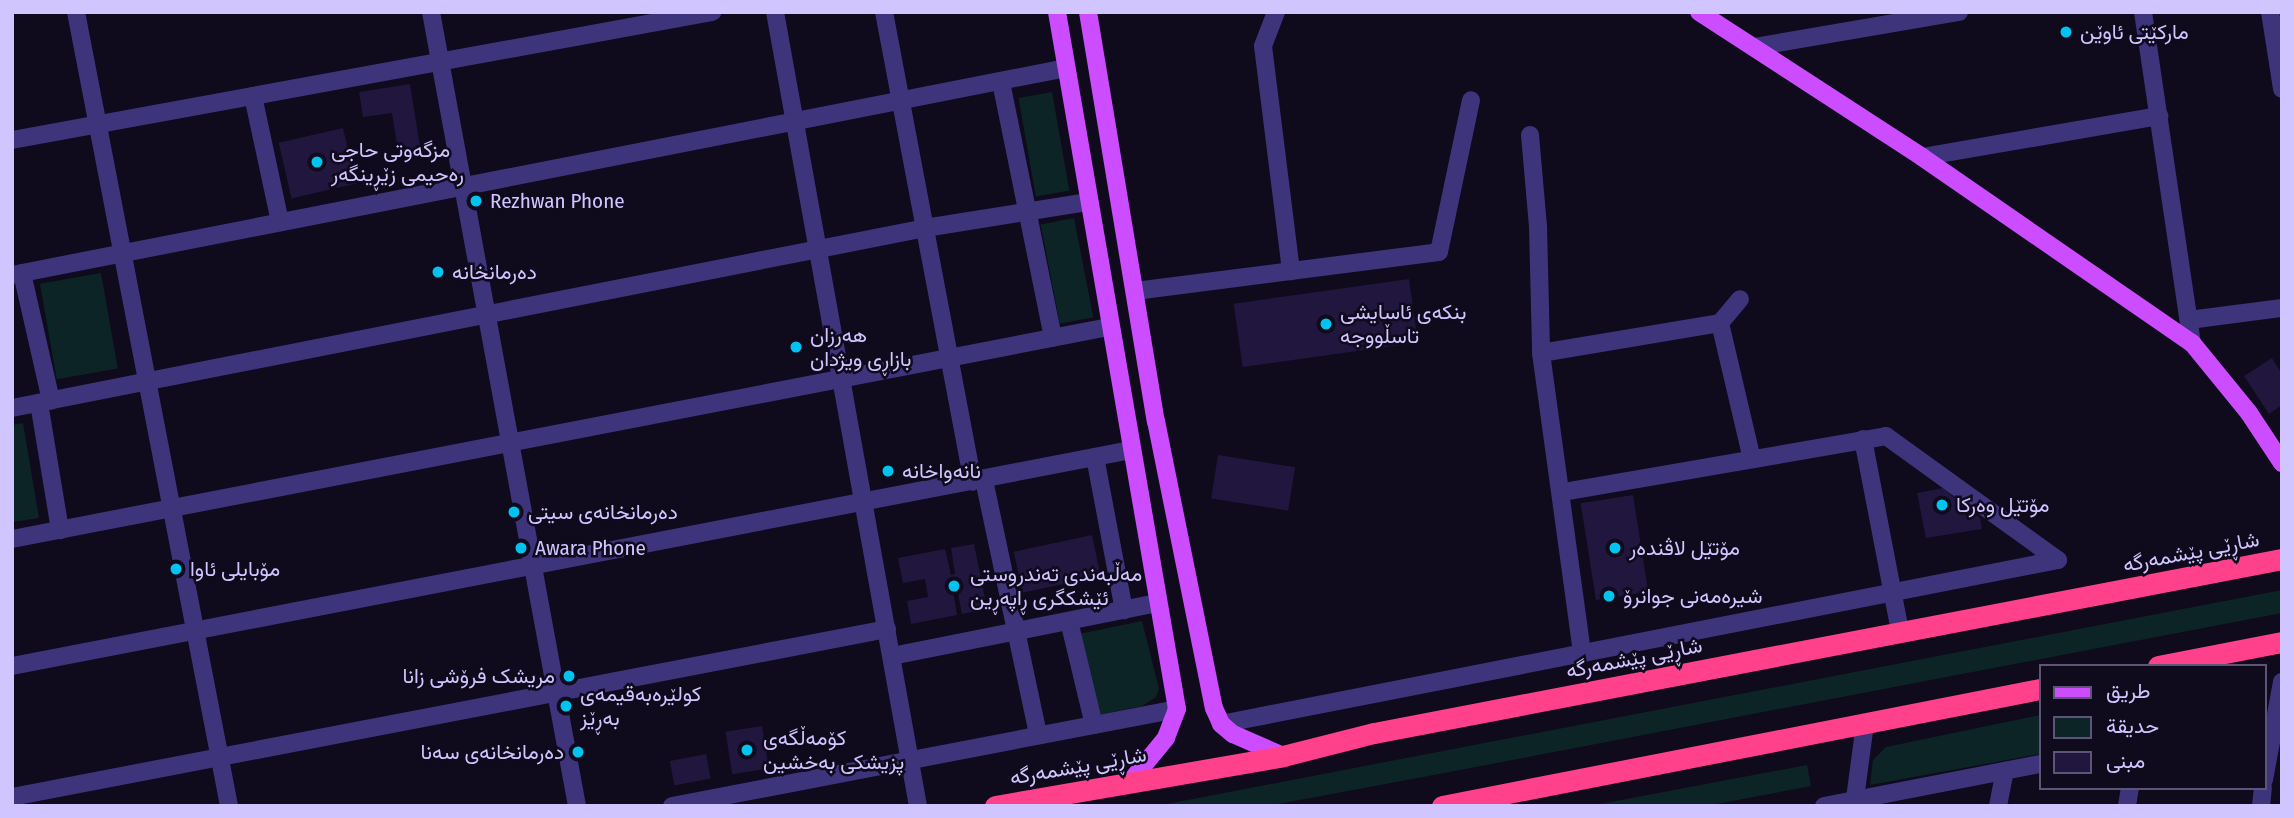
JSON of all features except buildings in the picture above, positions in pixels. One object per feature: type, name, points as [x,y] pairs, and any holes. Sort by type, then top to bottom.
[{"type":"highway","name":"شاڕێی پێشمەرگە","points":[[995,806],[1283,756],[1374,733],[2282,559]]},
{"type":"highway","points":[[2168,664],[2282,642]]},
{"type":"highway","points":[[1442,806],[2038,689]]},
{"type":"main road","points":[[1057,12],[1087,202],[1177,709],[1166,738],[1130,782]]},
{"type":"main road","points":[[1088,12],[1156,421],[1214,708],[1221,724],[1233,734],[1283,756]]},
{"type":"main road","points":[[1699,12],[1922,157],[2192,343],[2249,413],[2282,463]]},
{"type":"street","points":[[76,12],[229,806]]},
{"type":"street","points":[[431,12],[577,806]]},
{"type":"street","points":[[12,140],[712,12]]},
{"type":"street","points":[[775,12],[918,806]]},
{"type":"street","points":[[884,12],[949,359],[1016,632],[1038,735]]},
{"type":"street","points":[[1276,12],[1263,46],[1291,271]]},
{"type":"street","points":[[1754,47],[1956,12]]},
{"type":"street","points":[[2143,12],[2192,343]]},
{"type":"street","points":[[2270,12],[2282,89]]},
{"type":"street","points":[[60,530],[45,402],[17,274],[1066,68]]},
{"type":"street","points":[[1001,82],[1053,338]]},
{"type":"street","points":[[253,96],[280,222]]},
{"type":"street","points":[[1135,291],[1439,252],[1471,100]]},
{"type":"street","points":[[1922,157],[2159,116]]},
{"type":"street","points":[[1530,135],[1538,226],[1541,352],[1563,492],[1582,654]]},
{"type":"street","points":[[12,408],[925,228],[1028,214],[1087,202]]},
{"type":"street","points":[[1541,352],[1720,323],[1740,299]]},
{"type":"street","points":[[2189,320],[2282,307]]},
{"type":"street","points":[[1720,323],[1752,459]]},
{"type":"street","points":[[12,539],[842,382],[1109,327]]},
{"type":"street","points":[[1221,724],[2059,561],[1886,436],[1563,492]]},
{"type":"street","points":[[1863,439],[1900,632]]},
{"type":"street","points":[[13,663],[865,505],[1131,450]]},
{"type":"street","points":[[1095,457],[1124,610]]},
{"type":"street","points":[[892,656],[1158,603]]},
{"type":"street","points":[[1069,621],[1094,724]]},
{"type":"street","points":[[12,797],[887,629]]},
{"type":"street","points":[[2271,771],[2270,719],[2282,682]]},
{"type":"street","points":[[672,806],[1177,709]]},
{"type":"street","points":[[1854,803],[1865,724]]},
{"type":"street","points":[[1824,806],[1854,803],[2038,764]]},
{"type":"street","points":[[1998,806],[2005,771]]},
{"type":"green space","points":[[1052,92],[1069,190],[1036,196],[1019,98]]},
{"type":"green space","points":[[1074,218],[1093,317],[1060,324],[1041,224]]},
{"type":"green space","points":[[101,273],[118,369],[57,379],[40,284]]},
{"type":"green space","points":[[23,423],[39,518],[12,522],[12,425]]},
{"type":"green space","points":[[2282,590],[2282,613],[1267,806],[1156,806]]},
{"type":"green space","points":[[1142,621],[1159,689],[1156,697],[1142,706],[1098,715],[1079,634]]},
{"type":"green space","points":[[2038,715],[2038,754],[1870,785],[1873,760],[1886,747]]},
{"type":"green space","points":[[1807,765],[1811,786],[1706,806],[1589,806]]},
{"type":"place","name":"مارکێتی ئاوێن","points":[[2066,32]]},
{"type":"place","name":"مزگەوتی حاجی رەحیمی زێڕینگەر","points":[[317,162]]},
{"type":"place","name":"Rezhwan Phone","points":[[476,201]]},
{"type":"place","name":"دەرمانخانە","points":[[438,272]]},
{"type":"place","name":"بنکەی ئاسایشی تاسڵووجە","points":[[1326,324]]},
{"type":"place","name":"ھەرزان بازاڕی ویژدان","points":[[796,347]]},
{"type":"place","name":"نانەواخانە","points":[[888,471]]},
{"type":"place","name":"مۆتێل وەرکا","points":[[1942,505]]},
{"type":"place","name":"دەرمانخانەی سیتی","points":[[514,512]]},
{"type":"place","name":"Awara Phone","points":[[521,548]]},
{"type":"place","name":"مۆتێل لاڤندەر","points":[[1615,548]]},
{"type":"place","name":"مۆبایلی ئاوا","points":[[176,569]]},
{"type":"place","name":"مەڵبەندی تەندروستی ئێشکگری ڕاپەڕین","points":[[954,586]]},
{"type":"place","name":"شیرەمەنی جوانرۆ","points":[[1609,596]]},
{"type":"place","name":"مریشک فرۆشی زانا","points":[[569,676]]},
{"type":"place","name":"کولێرەبەقیمەی بەڕێز","points":[[566,706]]},
{"type":"place","name":"کۆمەڵگەی پزیشکی بەخشین","points":[[747,750]]},
{"type":"place","name":"دەرمانخانەی سەنا","points":[[578,752]]}]
